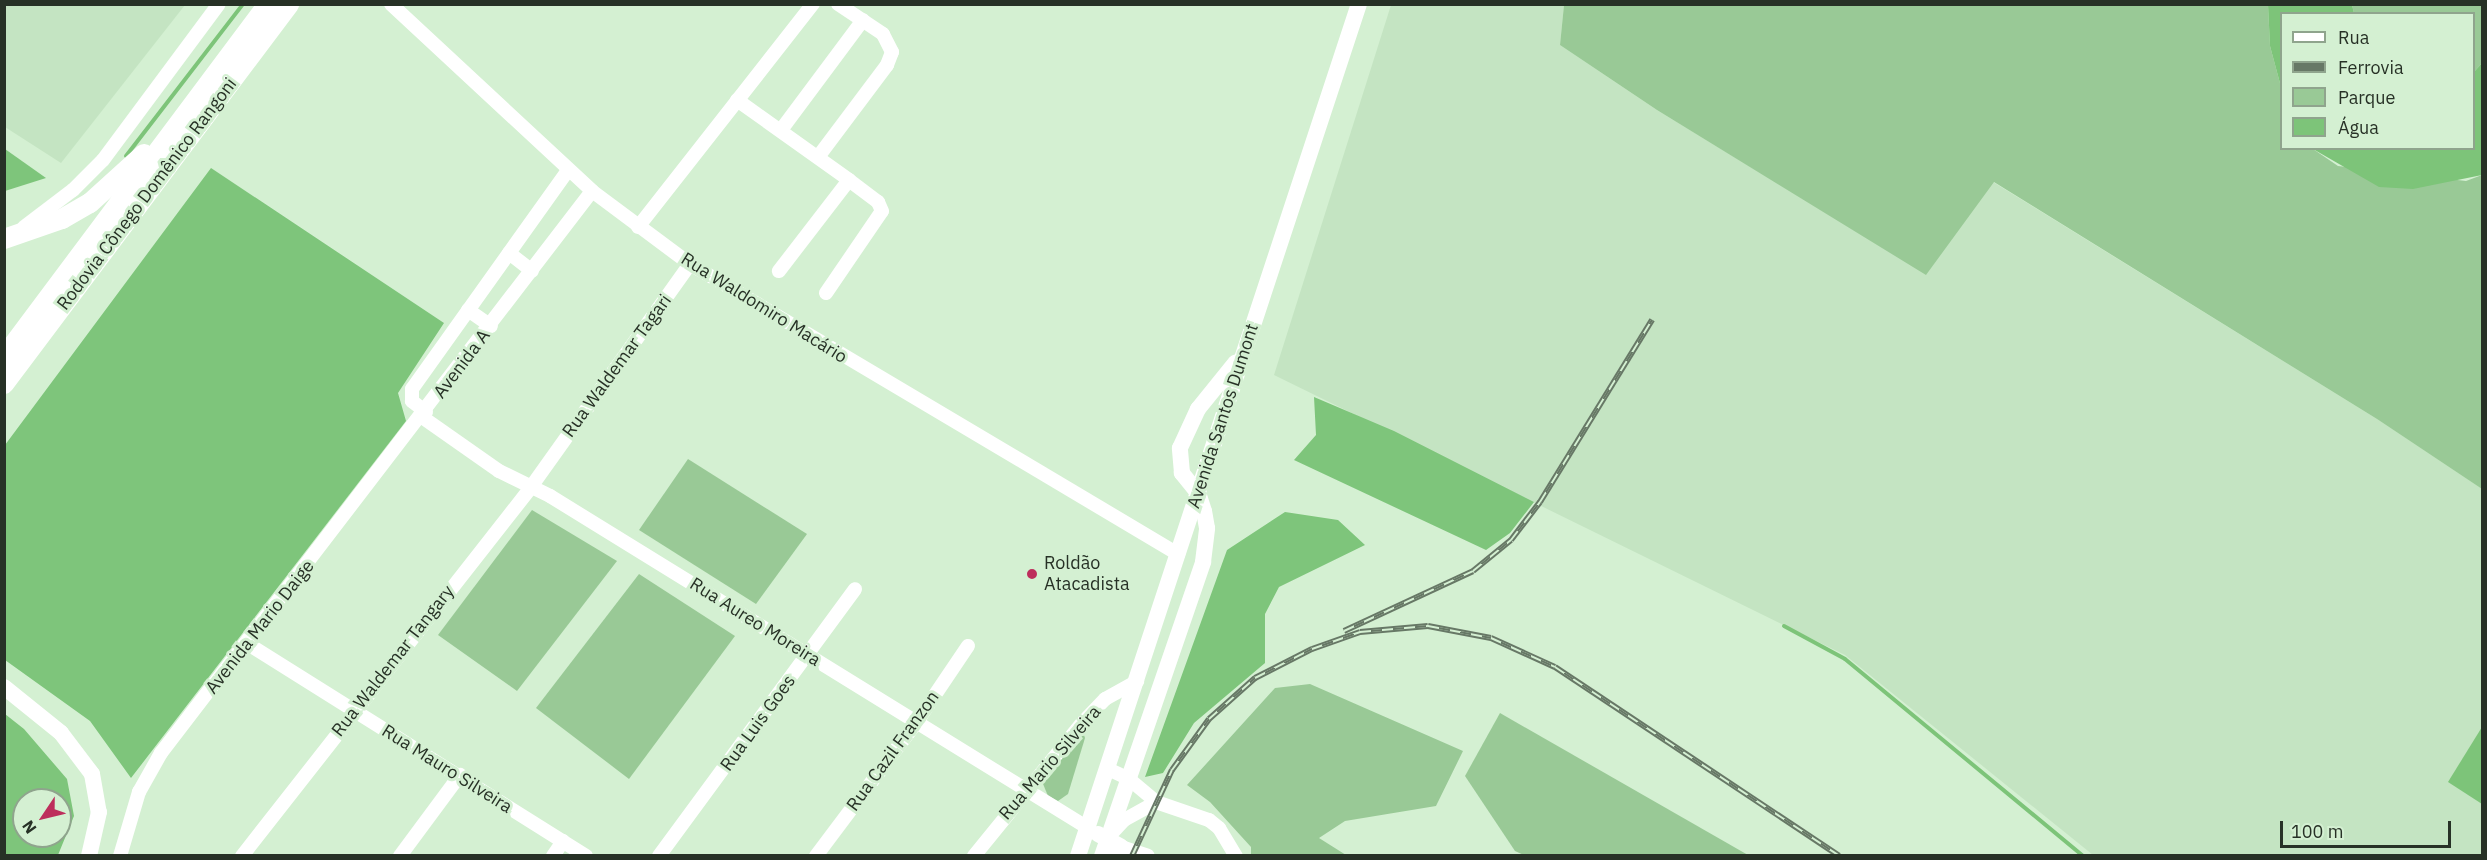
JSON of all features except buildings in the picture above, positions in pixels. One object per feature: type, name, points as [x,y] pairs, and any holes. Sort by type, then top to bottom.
[{"type":"highway","points":[[278,10],[296,4]]},
{"type":"highway","name":"Rodovia Cônego Domênico Rangoni","points":[[4,357],[182,120],[278,10]]},
{"type":"highway","name":"Rodovia Cônego Domênico Rangoni","points":[[4,384],[278,10]]},
{"type":"highway","points":[[7,239],[62,219],[90,203],[182,120]]},
{"type":"main road","name":"Avenida Santos Dumont","points":[[1078,855],[1357,7]]},
{"type":"main road","points":[[1102,855],[1116,847],[1129,779],[1203,562],[1208,528],[1198,493],[1179,463],[1182,441],[1198,409],[1242,354]]},
{"type":"main road","points":[[10,691],[61,733],[92,774],[99,812],[89,855]]},
{"type":"main road","points":[[1088,828],[1116,847]]},
{"type":"street","points":[[7,239],[73,190],[103,160],[219,4]]},
{"type":"street","name":"Rua Waldomiro Macário","points":[[391,4],[592,191],[690,264],[1178,554]]},
{"type":"street","points":[[638,227],[813,4]]},
{"type":"street","points":[[818,157],[887,65],[892,52],[884,34],[838,4]]},
{"type":"street","points":[[781,130],[863,20]]},
{"type":"street","points":[[737,100],[878,202],[882,211],[826,292]]},
{"type":"street","name":"Avenida A","points":[[568,170],[412,389],[412,401],[424,415],[592,191]]},
{"type":"street","points":[[779,271],[849,180]]},
{"type":"street","points":[[509,253],[532,271]]},
{"type":"street","name":"Rua Waldemar Tagari","points":[[544,467],[690,264]]},
{"type":"street","points":[[468,310],[491,326]]},
{"type":"street","name":"Rua Aureo Moreira","points":[[424,415],[499,471],[531,487],[1088,828]]},
{"type":"street","name":"Avenida Mario Daige","points":[[120,855],[150,771],[424,415]]},
{"type":"street","name":"Rua Waldemar Tangary","points":[[242,855],[531,487],[544,467]]},
{"type":"street","name":"Rua Luis Goes","points":[[659,855],[855,589]]},
{"type":"street","name":"Rua Mauro Silveira","points":[[248,644],[586,855]]},
{"type":"street","name":"Rua Cazil Franzon","points":[[816,855],[916,723],[968,646]]},
{"type":"street","name":"Rua Mario Silveira","points":[[974,855],[1024,790],[1105,699],[1137,681]]},
{"type":"street","points":[[1108,769],[1129,779],[1156,802],[1209,820],[1219,828],[1236,855]]},
{"type":"street","points":[[400,855],[460,776]]},
{"type":"street","points":[[1148,855],[1116,847],[1124,820],[1156,802]]},
{"type":"street","points":[[553,855],[563,841]]},
{"type":"shaded area","points":[[4,5],[185,5],[61,163],[5,127]]},
{"type":"shaded area","points":[[1391,5],[1564,5],[1560,45],[1657,110],[1926,274],[1993,182],[2377,419],[2482,489],[2482,855],[2093,855],[1845,655],[1274,375]]},
{"type":"shaded area","points":[[5,149],[46,178],[5,191]]},
{"type":"shaded area","points":[[211,168],[444,323],[398,393],[406,421],[131,778],[90,721],[5,660],[5,445]]},
{"type":"shaded area","points":[[1314,397],[1394,431],[1534,502],[1510,533],[1486,550],[1294,460],[1316,435]]},
{"type":"shaded area","points":[[1285,512],[1338,520],[1365,545],[1279,587],[1265,614],[1265,663],[1194,723],[1163,773],[1145,777],[1227,550]]},
{"type":"shaded area","points":[[5,714],[24,729],[67,779],[69,788],[12,788],[12,848],[61,848],[58,855],[5,855]]},
{"type":"green space","points":[[1564,5],[2268,5],[2270,46],[2280,83],[2280,150],[2314,150],[2338,166],[2466,181],[2482,175],[2482,489],[2377,419],[1994,182],[1926,275],[1657,110],[1560,45]]},
{"type":"green space","points":[[2352,5],[2482,5],[2482,63],[2475,71],[2475,12],[2354,12]]},
{"type":"green space","points":[[688,459],[807,534],[756,604],[639,530]]},
{"type":"green space","points":[[532,510],[617,561],[517,691],[438,635]]},
{"type":"green space","points":[[639,574],[735,636],[629,779],[536,708]]},
{"type":"green space","points":[[1310,684],[1463,751],[1436,806],[1345,821],[1319,838],[1346,855],[1251,855],[1251,847],[1210,802],[1187,785],[1275,688]]},
{"type":"green space","points":[[1500,713],[1748,855],[1526,856],[1515,851],[1465,776]]},
{"type":"green space","points":[[1083,732],[1085,738],[1068,794],[1058,801],[1048,796],[1041,779]]},
{"type":"water","points":[[2268,5],[2352,5],[2354,12],[2280,12],[2280,83],[2270,46]]},
{"type":"water","points":[[2482,63],[2482,175],[2413,189],[2379,187],[2315,150],[2475,150],[2475,71]]},
{"type":"water","points":[[2482,727],[2482,804],[2448,782]]},
{"type":"waterway","points":[[126,156],[243,4]]},
{"type":"waterway","points":[[1784,626],[1845,659],[2083,856]]},
{"type":"railway","points":[[1344,631],[1473,571],[1511,540],[1540,502],[1652,320]]},
{"type":"railway","points":[[1132,856],[1172,770],[1209,719],[1255,678],[1312,649],[1360,632],[1428,626],[1491,638],[1555,667],[1839,856]]},
{"type":"place","name":"Roldão Atacadista","points":[[1032,574]]}]
